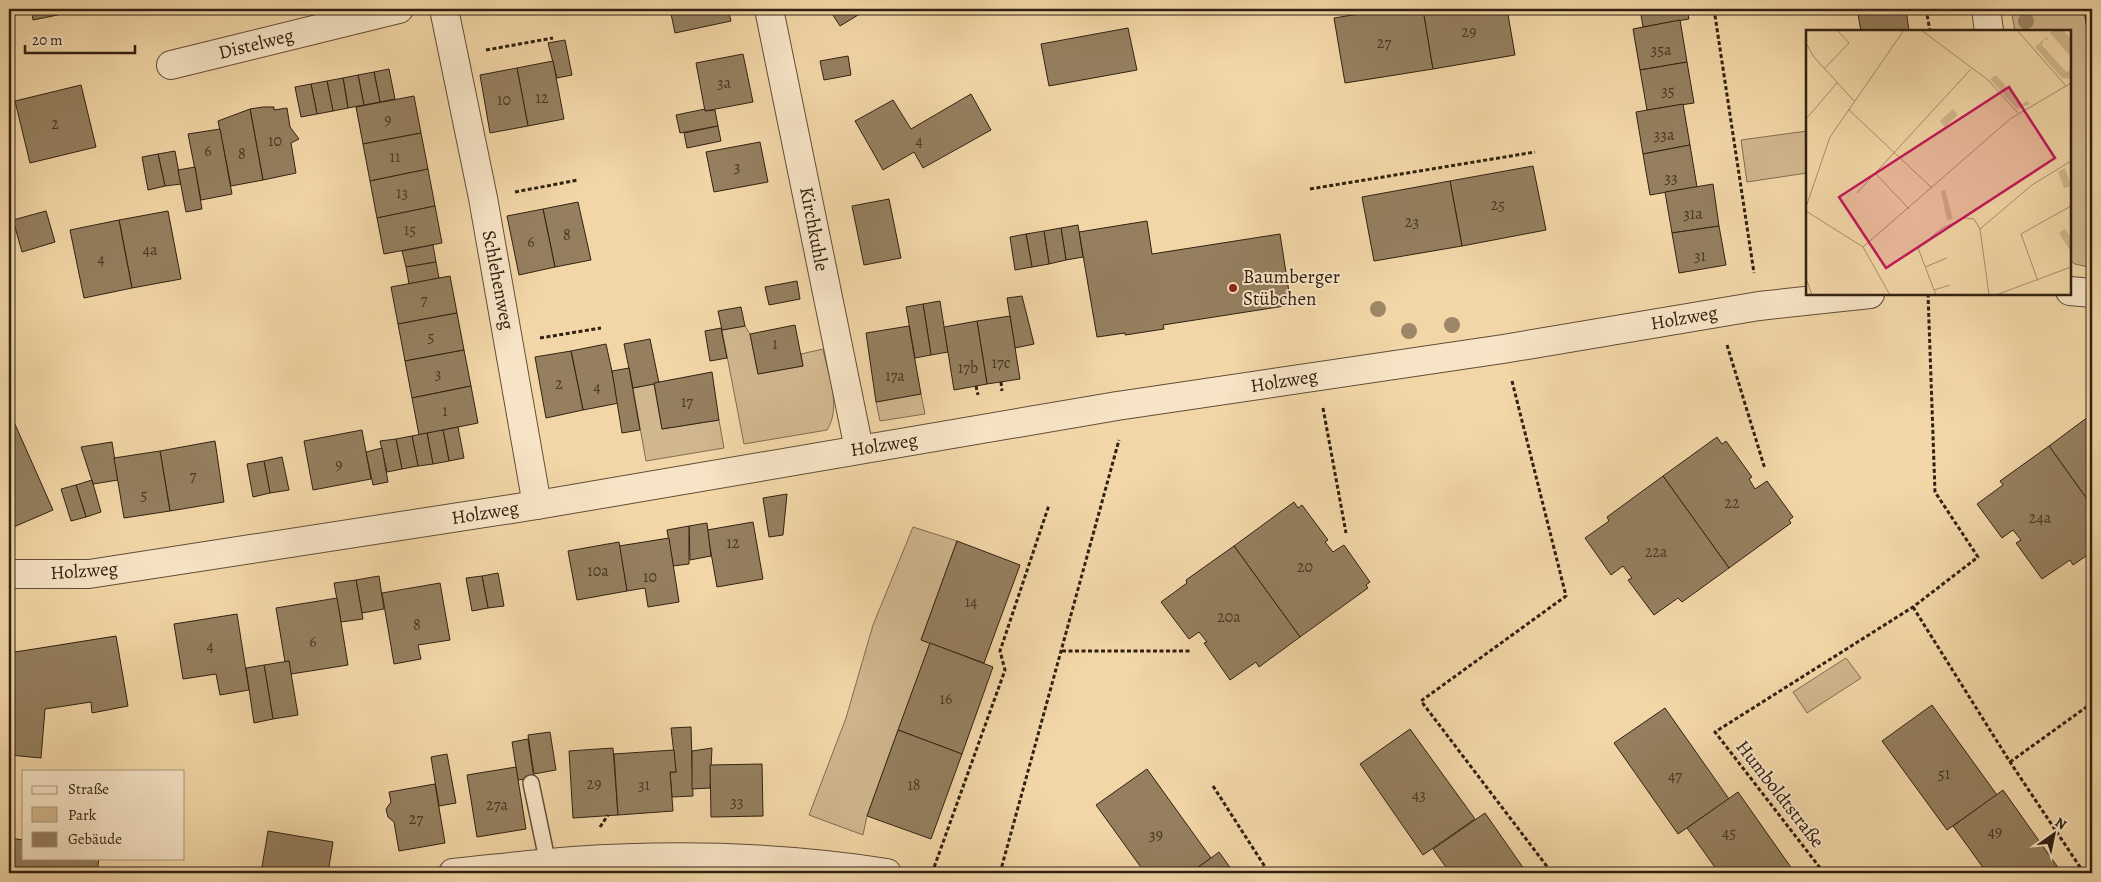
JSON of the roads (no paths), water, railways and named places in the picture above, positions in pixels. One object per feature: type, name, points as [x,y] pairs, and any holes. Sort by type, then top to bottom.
[{"type":"street","name":"Distelweg","points":[[171,65],[399,9]]},
{"type":"street","name":"Schlehenweg","points":[[444,9],[483,198],[537,505]]},
{"type":"street","name":"Kirchkuhle","points":[[769,9],[859,448]]},
{"type":"street","points":[[1986,9],[1989,30]]},
{"type":"street","points":[[2071,291],[2092,293]]},
{"type":"street","name":"Holzweg","points":[[9,574],[90,574],[537,505],[859,448],[1117,406],[1504,349],[1718,312],[1861,295]]},
{"type":"street","points":[[453,873],[574,861],[707,858],[831,864],[888,873]]},
{"type":"lane","points":[[531,783],[548,864]]},
{"type":"place","name":"Baumberger Stübchen","points":[[1233,288]]}]
